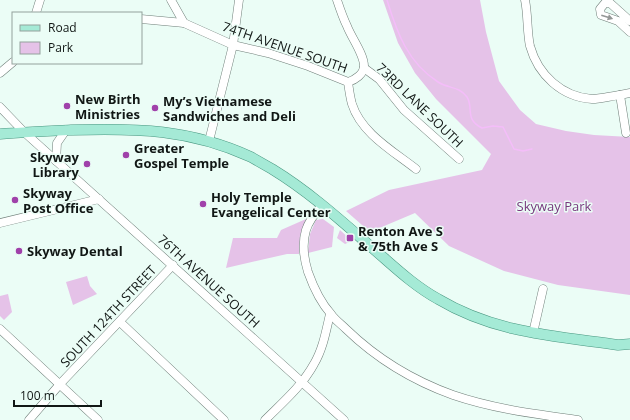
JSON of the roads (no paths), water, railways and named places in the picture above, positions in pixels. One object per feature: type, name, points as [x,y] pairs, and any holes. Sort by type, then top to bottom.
[{"type":"main road","points":[[0,134],[66,130],[148,130],[209,141],[252,158],[292,182],[322,205],[409,280],[437,299],[466,314],[481,320],[533,334],[618,345],[630,344]]},
{"type":"street","points":[[36,12],[40,0]]},
{"type":"street","points":[[171,0],[184,22]]},
{"type":"street","points":[[209,141],[233,45],[239,0]]},
{"type":"street","points":[[337,0],[347,27],[363,58],[364,68]]},
{"type":"street","points":[[525,0],[528,15],[530,44],[534,59],[550,80],[572,94],[581,97],[594,99],[630,93]]},
{"type":"street","points":[[630,21],[610,3],[605,3],[600,8],[601,15],[618,21],[630,32]]},
{"type":"street","points":[[142,19],[184,22]]},
{"type":"street","name":"74TH AVENUE SOUTH","points":[[184,22],[233,45],[308,66],[348,82],[358,78],[364,68]]},
{"type":"street","points":[[0,73],[12,63]]},
{"type":"street","name":"73RD LANE SOUTH","points":[[364,68],[379,79],[404,110],[459,160]]},
{"type":"street","points":[[348,82],[352,104],[356,114],[364,125],[374,137],[416,170]]},
{"type":"street","points":[[620,95],[626,133]]},
{"type":"street","name":"76TH AVENUE SOUTH","points":[[0,107],[24,132],[344,420]]},
{"type":"street","points":[[56,161],[57,143],[66,130]]},
{"type":"street","points":[[0,223],[99,199]]},
{"type":"street","points":[[322,205],[310,221],[306,229],[304,239],[304,256],[311,279],[330,314],[369,349],[412,377],[453,395],[505,409],[578,420]]},
{"type":"street","name":"SOUTH 124TH STREET","points":[[29,420],[60,384],[173,265]]},
{"type":"street","points":[[533,334],[543,289]]},
{"type":"street","points":[[265,420],[302,382],[314,364],[320,351],[330,314]]},
{"type":"street","points":[[120,322],[224,420]]},
{"type":"street","points":[[0,328],[98,420]]},
{"type":"waterway","points":[[387,0],[395,24],[411,56],[419,66],[438,82],[464,93],[469,101],[471,117],[476,125],[482,128],[493,126],[503,127],[514,149],[523,151],[532,149]]},
{"type":"place","name":"New Birth Ministries","points":[[67,106]]},
{"type":"place","name":"My’s Vietnamese Sandwiches and Deli","points":[[155,108]]},
{"type":"place","name":"Greater Gospel Temple","points":[[126,155]]},
{"type":"place","name":"Skyway Library","points":[[87,164]]},
{"type":"place","name":"Skyway Post Office","points":[[15,200]]},
{"type":"place","name":"Holy Temple Evangelical Center","points":[[203,204]]},
{"type":"place","name":"Renton Ave S & 75th Ave S","points":[[350,238]]},
{"type":"place","name":"Skyway Dental","points":[[19,251]]},
{"type":"park label","name":"Skyway Park","points":[[554,206]]}]
